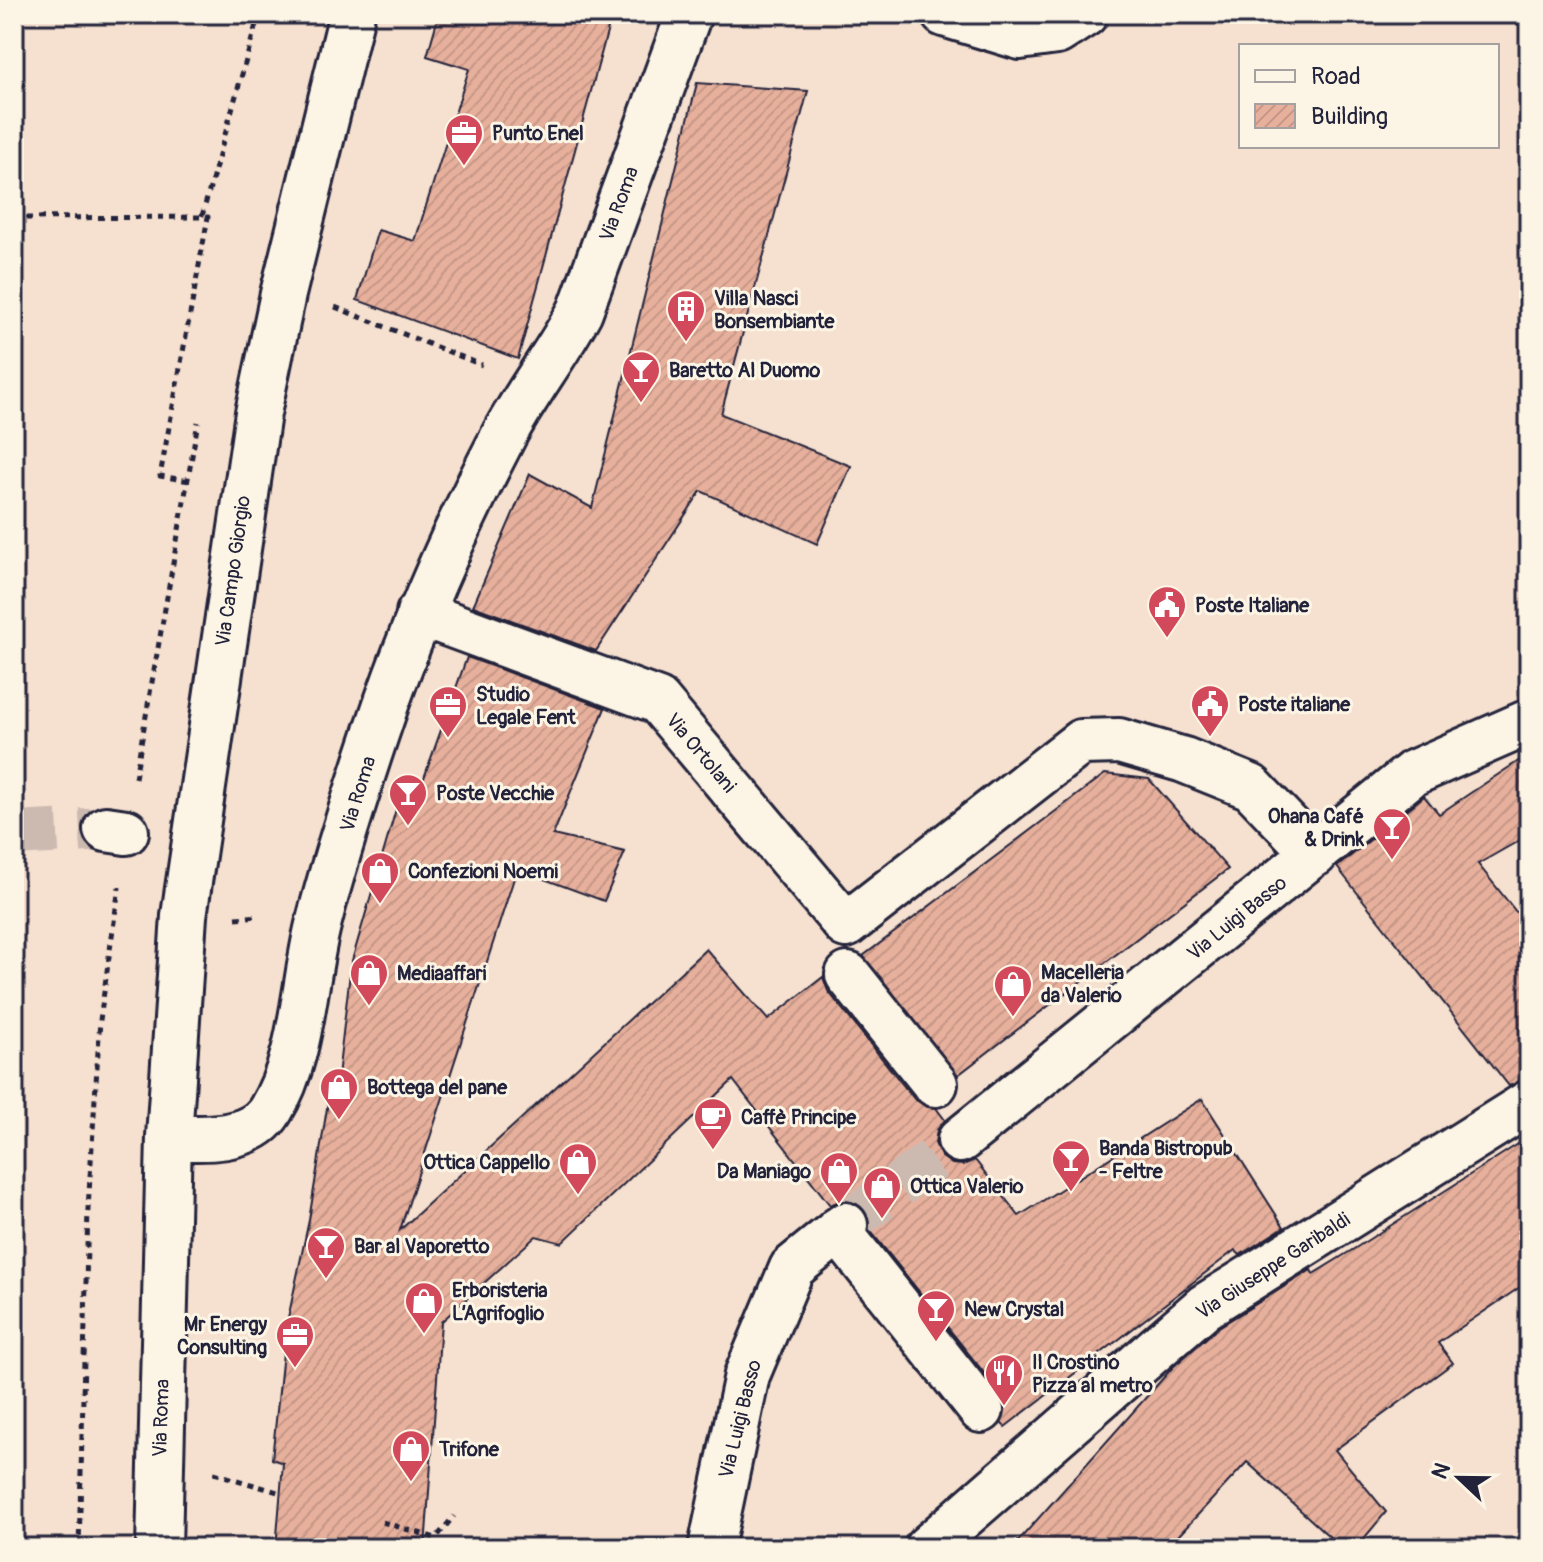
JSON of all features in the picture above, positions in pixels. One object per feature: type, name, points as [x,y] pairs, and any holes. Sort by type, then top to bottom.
[{"type":"street","name":"Via Campo Giorgio","points":[[169,1137],[184,916],[245,490],[283,294],[352,14]]},
{"type":"street","name":"Via Roma","points":[[159,1548],[169,1137],[207,1139],[242,1132],[268,1115],[286,1081],[318,925],[376,734],[419,613],[505,433],[556,356],[580,311],[689,14]]},
{"type":"street","points":[[944,14],[1020,37],[1057,32],[1085,14]]},
{"type":"street","name":"Via Ortolani","points":[[419,613],[658,701],[846,925],[1081,742],[1119,741],[1184,760],[1251,787],[1315,854]]},
{"type":"street","name":"Via Luigi Basso","points":[[960,1140],[1413,773],[1529,722]]},
{"type":"street","points":[[848,975],[935,1084]]},
{"type":"street","name":"Via Giuseppe Garibaldi","points":[[927,1548],[1204,1307],[1529,1103]]},
{"type":"street","name":"Via Luigi Basso","points":[[711,1548],[747,1375],[792,1268],[841,1228],[981,1410]]},
{"type":"path","points":[[202,216],[259,14]]},
{"type":"path","points":[[14,218],[208,217],[160,476],[245,490]]},
{"type":"path","points":[[330,305],[534,386]]},
{"type":"path","points":[[79,1548],[84,1292],[100,1020],[116,830]]},
{"type":"path","points":[[159,1457],[281,1493]]},
{"type":"path","points":[[382,1522],[436,1538],[454,1516]]},
{"type":"building","points":[[439,14],[612,14],[518,359],[357,300],[378,230],[415,241],[469,69],[427,56]]},
{"type":"building","name":"Villa Nasci Bonsembiante","points":[[697,83],[808,91],[721,414],[851,466],[817,544],[701,491],[596,651],[473,606],[530,474],[592,508]]},
{"type":"building","points":[[467,657],[605,708],[553,835],[625,852],[604,901],[517,869],[400,1230],[706,949],[768,1020],[823,977],[828,991],[915,1100],[936,1108],[945,1120],[937,1130],[935,1143],[941,1156],[952,1164],[963,1165],[975,1160],[1019,1216],[1202,1099],[1284,1227],[1240,1255],[1235,1250],[1005,1427],[1001,1423],[1006,1407],[1001,1394],[869,1229],[865,1210],[853,1201],[830,1205],[733,1080],[562,1243],[536,1236],[441,1322],[425,1548],[276,1548],[283,1463],[272,1459],[285,1333],[309,1220],[331,1083],[337,1085],[351,964],[403,785],[419,792]]},
{"type":"building","points":[[1529,754],[1529,835],[1478,864],[1529,928],[1529,1078],[1509,1086],[1337,867],[1424,796],[1439,814]]},
{"type":"building","points":[[1105,774],[1149,779],[1228,869],[958,1075],[863,956]]},
{"type":"building","points":[[1529,1137],[1529,1281],[1438,1343],[1453,1363],[1335,1450],[1386,1512],[1356,1548],[1342,1548],[1247,1462],[1167,1548],[1012,1548],[1173,1367],[1219,1327],[1311,1270],[1313,1274]]},
{"type":"tunnel","points":[[14,834],[106,829]]},
{"type":"tunnel","points":[[845,1225],[960,1140]]},
{"type":"place","name":"Punto Enel","points":[[464,167]]},
{"type":"place","name":"Villa Nasci Bonsembiante","points":[[686,343]]},
{"type":"place","name":"Baretto Al Duomo","points":[[641,404]]},
{"type":"place","name":"Poste Italiane","points":[[1167,639]]},
{"type":"place","name":"Poste italiane","points":[[1210,738]]},
{"type":"place","name":"Studio Legale Fent","points":[[448,739]]},
{"type":"place","name":"Poste Vecchie","points":[[408,827]]},
{"type":"place","name":"Ohana Café & Drink","points":[[1392,861]]},
{"type":"place","name":"Confezioni Noemi","points":[[380,905]]},
{"type":"place","name":"Mediaaffari","points":[[369,1007]]},
{"type":"place","name":"Macelleria da Valerio","points":[[1013,1018]]},
{"type":"place","name":"Bottega del pane","points":[[339,1121]]},
{"type":"place","name":"Caffè Principe","points":[[713,1151]]},
{"type":"place","name":"Banda Bistropub - Feltre","points":[[1071,1193]]},
{"type":"place","name":"Ottica Cappello","points":[[578,1196]]},
{"type":"place","name":"Da Maniago","points":[[839,1205]]},
{"type":"place","name":"Ottica Valerio","points":[[882,1220]]},
{"type":"place","name":"Bar al Vaporetto","points":[[326,1280]]},
{"type":"place","name":"Erboristeria L’Agrifoglio","points":[[424,1335]]},
{"type":"place","name":"New Crystal","points":[[936,1343]]},
{"type":"place","name":"Mr Energy Consulting","points":[[295,1369]]},
{"type":"place","name":"Il Crostino Pizza al metro","points":[[1004,1407]]},
{"type":"place","name":"Trifone","points":[[411,1483]]}]
